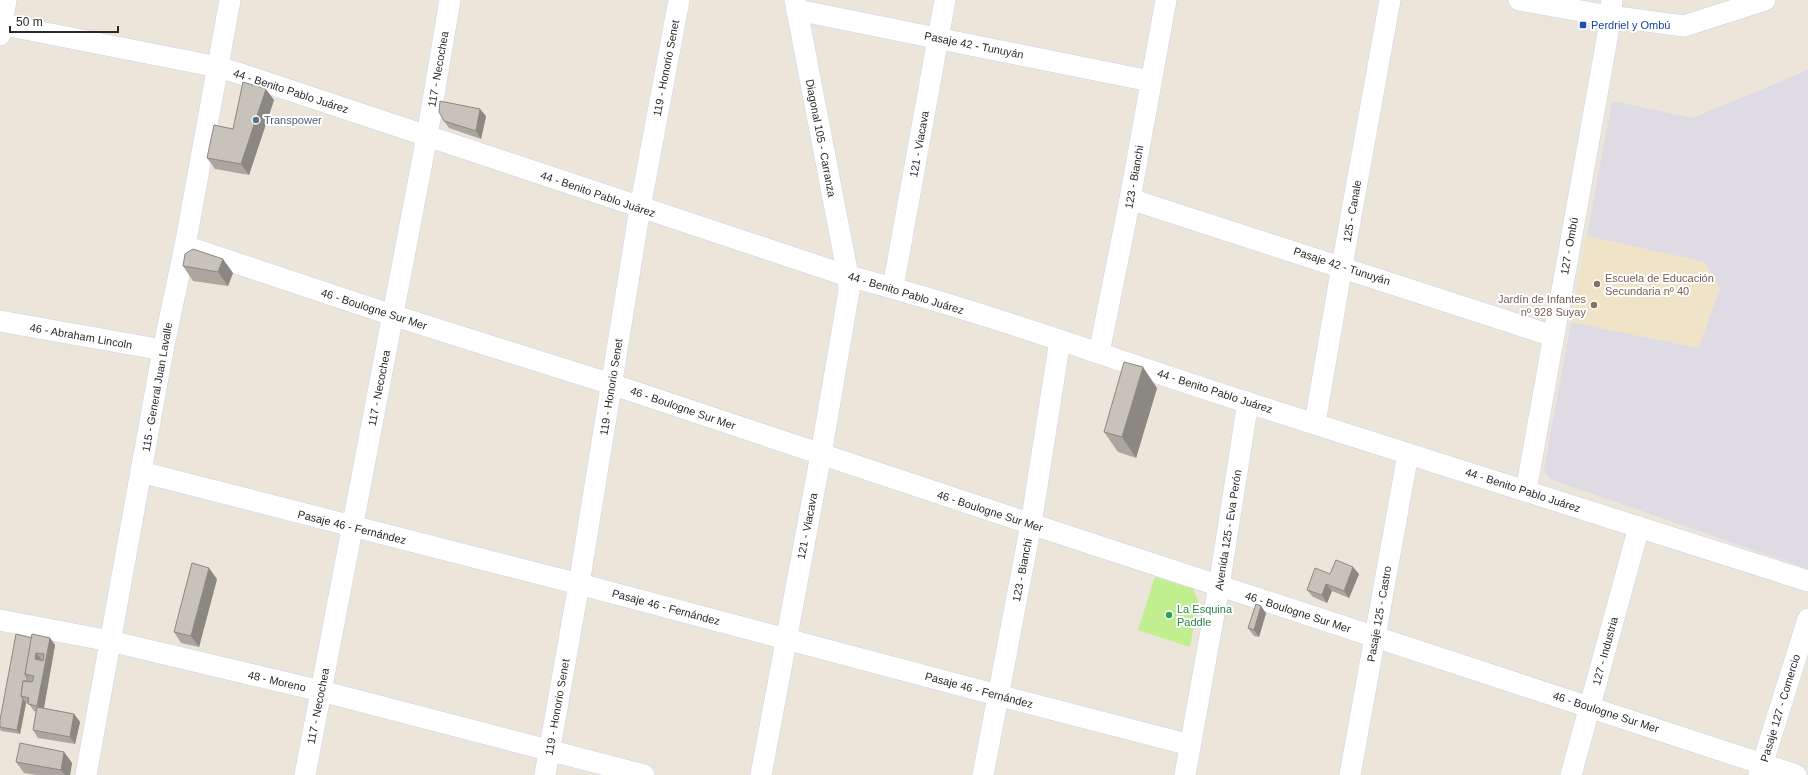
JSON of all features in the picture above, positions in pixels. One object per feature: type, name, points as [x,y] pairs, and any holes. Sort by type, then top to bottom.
[{"type":"street","points":[[1,28],[6,0]]},
{"type":"street","name":"115 - General Juan Lavalle","points":[[86,775],[163,350],[185,246],[230,0]]},
{"type":"street","name":"117 - Necochea","points":[[305,775],[427,136],[450,0]]},
{"type":"street","name":"119 - Honorio Senet","points":[[545,775],[579,584],[640,208],[679,0]]},
{"type":"street","name":"121 - Viacava","points":[[893,287],[945,0]]},
{"type":"street","name":"123 - Bianchi","points":[[1099,352],[1130,199],[1150,81],[1166,0]]},
{"type":"street","name":"125 - Canale","points":[[1315,423],[1390,0]]},
{"type":"street","points":[[1519,0],[1610,8],[1684,26],[1765,0]]},
{"type":"street","name":"Pasaje 42 - Tunuyán","points":[[796,5],[938,38],[1150,81]]},
{"type":"street","name":"Diagonal 105 - Carranza","points":[[796,5],[848,276]]},
{"type":"street","name":"127 - Ombú","points":[[1526,491],[1607,39],[1610,8]]},
{"type":"street","name":"44 - Benito Pablo Juárez","points":[[1,28],[218,67],[848,276],[893,287],[1099,352],[1408,454],[1808,581]]},
{"type":"street","name":"Pasaje 42 - Tunuyán","points":[[1130,199],[1342,266],[1553,336]]},
{"type":"street","name":"46 - Boulogne Sur Mer","points":[[185,246],[392,315],[611,384],[1374,637],[1590,706],[1761,770],[1796,775]]},
{"type":"street","name":"121 - Viacava","points":[[761,775],[821,454],[849,290],[848,276]]},
{"type":"street","name":"46 - Abraham Lincoln","points":[[0,321],[163,350]]},
{"type":"street","name":"123 - Bianchi","points":[[983,775],[997,695],[1031,524],[1060,340]]},
{"type":"street","name":"Avenida 125 - Eva Perón","points":[[1185,775],[1219,586],[1248,402]]},
{"type":"street","name":"Pasaje 125 - Castro","points":[[1350,775],[1408,454]]},
{"type":"street","name":"Pasaje 46 - Fernández","points":[[141,472],[579,584],[1190,745]]},
{"type":"street","name":"127 - Industria","points":[[1571,775],[1639,527]]},
{"type":"street","name":"Pasaje 127 - Comercio","points":[[1761,770],[1808,619]]},
{"type":"street","name":"48 - Moreno","points":[[0,620],[110,641],[321,691],[644,775]]},
{"type":"shaded area","points":[[1808,70],[1808,569],[1550,479],[1544,470],[1571,322],[1699,348],[1705,262],[1587,236],[1612,101],[1693,118]]},
{"type":"shaded area","points":[[1587,236],[1705,262],[1720,288],[1699,348],[1571,322]]},
{"type":"green space","name":"La Esquina Paddle","points":[[1155,577],[1193,589],[1198,601],[1190,647],[1138,630]]},
{"type":"building","points":[[243,82],[266,89],[241,164],[207,158],[214,125],[233,129]]},
{"type":"building","points":[[440,101],[480,109],[476,131],[444,121],[439,112]]},
{"type":"building","points":[[193,249],[223,259],[218,272],[183,266],[185,254]]},
{"type":"building","points":[[1124,362],[1143,367],[1122,437],[1104,432]]},
{"type":"building","points":[[1336,560],[1353,567],[1344,591],[1326,584],[1322,595],[1307,590],[1315,568],[1330,574]]},
{"type":"building","points":[[192,563],[209,568],[191,636],[174,632]]},
{"type":"building","points":[[1256,604],[1261,606],[1254,630],[1248,628]]},
{"type":"building","points":[[16,634],[32,638],[25,674],[27,681],[23,681],[21,696],[23,699],[17,730],[0,727]]},
{"type":"building","points":[[32,634],[50,638],[37,706],[28,704],[29,698],[21,696],[23,681],[32,682],[34,676],[25,674]],"holes":[[[36,653],[44,654],[43,661],[35,659]]]},
{"type":"building","points":[[37,707],[74,714],[70,737],[33,730]]},
{"type":"building","points":[[20,743],[64,752],[61,770],[16,762]]},
{"type":"place","name":"Perdriel y Ombú","points":[[1583,25]]},
{"type":"place","name":"Transpower","points":[[256,120]]},
{"type":"place","name":"Escuela de Educación Secundaria nº 40","points":[[1597,284]]},
{"type":"place","name":"Jardín de Infantes nº 928 Suyay","points":[[1594,305]]},
{"type":"place","name":"La Esquina Paddle","points":[[1169,615]]}]
